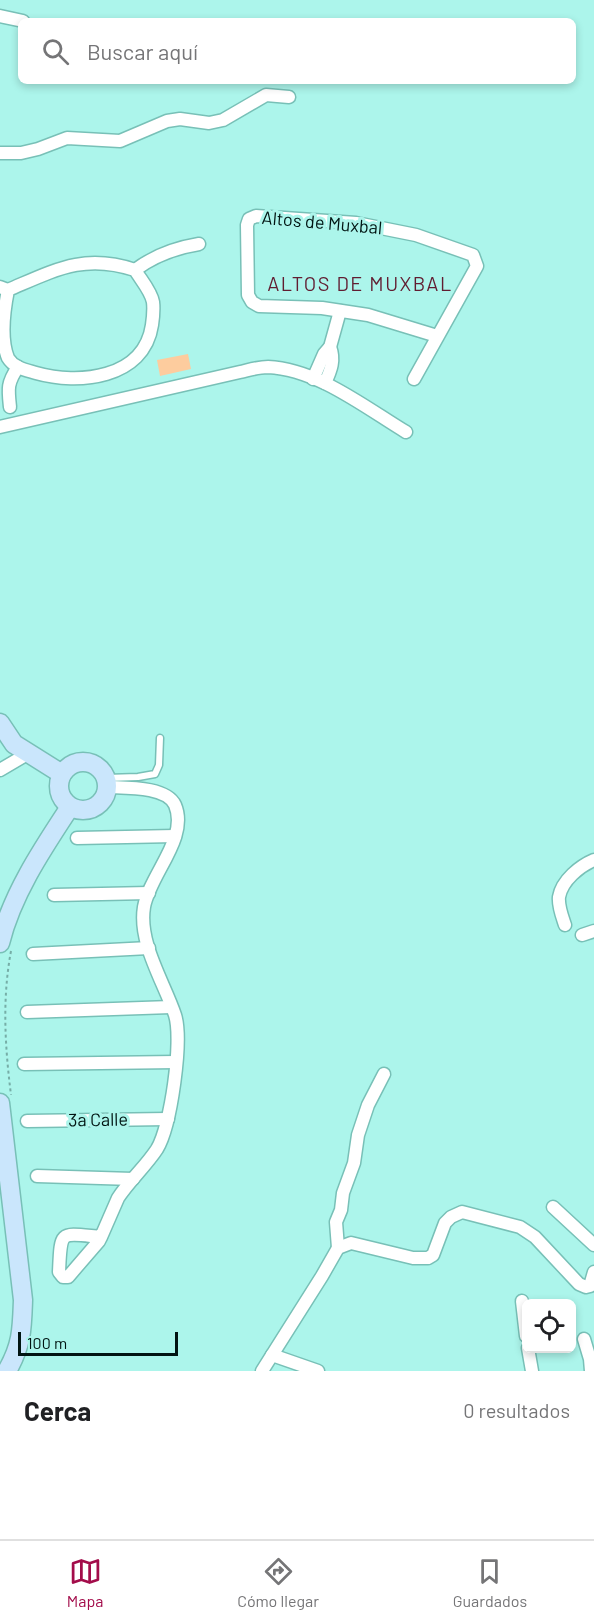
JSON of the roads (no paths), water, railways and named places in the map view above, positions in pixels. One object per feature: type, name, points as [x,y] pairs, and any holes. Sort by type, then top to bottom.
[{"type":"street","points":[[0,16],[18,20]]},
{"type":"street","points":[[0,153],[21,153],[67,138],[120,141],[167,121],[209,123],[223,120],[266,95],[289,97]]},
{"type":"street","name":"Altos de Muxbal","points":[[414,379],[477,266],[473,255],[416,235],[356,223],[256,216],[249,219],[247,225],[248,295],[252,302],[259,306],[368,315],[437,336]]},
{"type":"street","points":[[135,270],[162,253],[199,244]]},
{"type":"street","points":[[88,262],[114,263],[135,270],[153,302],[153,316],[147,343],[142,352],[130,362],[102,375],[70,380],[50,377],[18,367],[8,358],[2,327],[4,288],[88,262]]},
{"type":"street","points":[[319,381],[331,368],[333,356],[330,347],[340,311]]},
{"type":"street","points":[[10,407],[8,389],[10,380],[18,367]]},
{"type":"street","points":[[0,427],[258,368],[274,368],[319,381],[406,432]]},
{"type":"street","points":[[0,723],[14,744],[62,774]]},
{"type":"street","points":[[0,770],[29,753]]},
{"type":"street","points":[[86,762],[94,765],[101,770],[107,782],[105,796],[99,805],[90,809],[80,810],[70,807],[63,800],[60,792],[59,783],[62,774],[76,763],[86,762]]},
{"type":"street","points":[[101,1237],[113,1208],[163,1138],[176,1062],[176,1017],[160,981],[144,932],[144,908],[148,893],[175,836],[179,822],[174,803],[164,795],[107,782]]},
{"type":"street","points":[[6,944],[4,928],[30,872],[70,807]]},
{"type":"street","points":[[77,838],[175,836]]},
{"type":"street","points":[[565,925],[560,908],[561,891],[576,871],[594,860]]},
{"type":"street","points":[[54,895],[148,893]]},
{"type":"street","points":[[33,954],[149,948]]},
{"type":"street","points":[[27,1012],[171,1007]]},
{"type":"street","points":[[24,1064],[176,1062]]},
{"type":"street","points":[[262,1371],[338,1248],[336,1222],[354,1163],[358,1136],[368,1105],[384,1074]]},
{"type":"street","points":[[6,1100],[23,1300],[22,1330],[18,1352],[7,1371]]},
{"type":"street","name":"3a Calle","points":[[27,1121],[168,1119]]},
{"type":"street","points":[[38,1176],[133,1179]]},
{"type":"street","points":[[553,1207],[594,1245]]},
{"type":"street","points":[[338,1248],[351,1243],[397,1256],[428,1258],[433,1255],[445,1223],[451,1216],[462,1212],[520,1227],[535,1237],[579,1284],[590,1286],[594,1272]]},
{"type":"street","points":[[584,1339],[591,1371]]},
{"type":"street","points":[[529,1353],[532,1371]]},
{"type":"street","points":[[272,1355],[318,1371]]},
{"type":"lane","points":[[107,782],[155,774],[159,765],[160,738]]},
{"type":"district","name":"ALTOS DE MUXBAL","points":[[360,284]]}]
